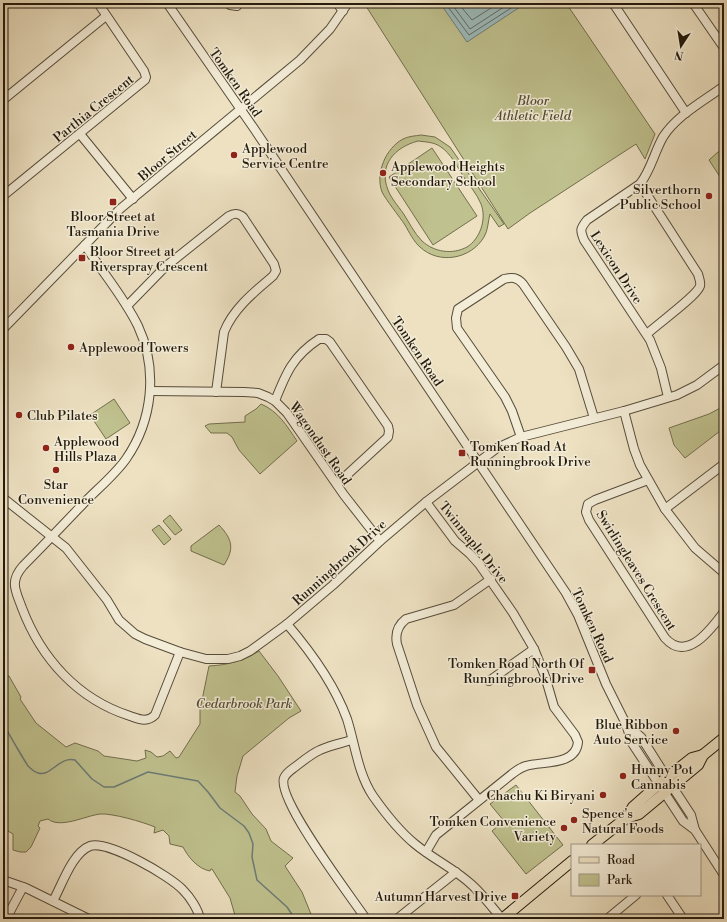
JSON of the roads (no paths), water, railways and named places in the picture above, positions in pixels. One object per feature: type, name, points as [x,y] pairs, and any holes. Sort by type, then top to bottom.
[{"type":"main road","points":[[593,844],[626,818],[639,814],[662,788],[698,765],[703,756],[724,738]]},
{"type":"main road","points":[[502,919],[571,862]]},
{"type":"street","points":[[3,6],[6,3]]},
{"type":"street","name":"Parthia Crescent","points":[[3,196],[143,83],[146,77],[144,71],[98,3]]},
{"type":"street","name":"Tomken Road","points":[[167,3],[571,602],[578,615],[606,684],[626,724],[632,743],[683,821],[694,830],[724,875]]},
{"type":"street","points":[[228,3],[230,6],[237,6]]},
{"type":"street","points":[[336,3],[343,11]]},
{"type":"street","name":"Bloor Street","points":[[3,329],[113,215],[300,60],[330,29],[348,3]]},
{"type":"street","points":[[613,3],[686,113]]},
{"type":"street","points":[[693,3],[724,48]]},
{"type":"street","points":[[3,100],[106,16]]},
{"type":"street","name":"Lexicon Drive","points":[[668,398],[656,352],[647,334],[580,232],[586,220],[640,184],[645,178],[664,137],[674,124],[686,113],[724,86]]},
{"type":"street","points":[[80,134],[133,199]]},
{"type":"street","points":[[640,184],[698,274],[700,282],[700,287],[693,295],[647,334]]},
{"type":"street","points":[[127,306],[165,267],[229,216],[239,214],[243,217],[274,264],[276,271],[237,310],[228,322],[224,332],[216,392]]},
{"type":"street","points":[[85,245],[127,306],[138,326],[151,368],[151,391],[140,430],[126,459],[17,573],[14,585],[25,616],[37,641],[64,677],[92,699],[124,714],[143,720],[152,718],[156,712],[180,652]]},
{"type":"street","points":[[521,437],[508,404],[457,328],[456,318],[458,310],[504,279],[512,277],[518,279],[523,284],[566,347],[578,369],[594,418]]},
{"type":"street","points":[[275,401],[292,363],[319,339],[326,339],[330,342],[388,426],[389,431],[388,437],[337,484]]},
{"type":"street","name":"Runningbrook Drive","points":[[3,498],[52,537],[73,556],[107,600],[119,620],[126,627],[145,640],[180,652],[214,660],[228,659],[240,656],[250,651],[287,624],[426,502],[497,448],[521,437],[624,411],[668,398],[697,385],[724,365]]},
{"type":"street","name":"Wagondust Road","points":[[151,391],[252,392],[275,401],[287,413],[344,495],[380,541]]},
{"type":"street","points":[[624,411],[634,449],[648,480],[665,510],[695,548],[722,568]]},
{"type":"street","points":[[665,510],[724,464]]},
{"type":"street","name":"Swirlingleaves Crescent","points":[[648,480],[588,504],[586,512],[589,520],[665,638],[671,644],[677,647],[685,648],[692,644],[710,630],[724,612]]},
{"type":"street","name":"Twinmaple Drive","points":[[426,502],[455,542],[470,554],[491,579],[525,632],[545,676],[554,707],[577,739],[578,744],[575,751],[559,761],[528,765],[521,768],[479,800],[436,836],[426,852]]},
{"type":"street","points":[[479,800],[436,747],[417,705],[396,638],[397,630],[406,619],[454,606],[491,579]]},
{"type":"street","points":[[287,624],[310,651],[329,681],[347,719],[352,740],[364,776],[372,794],[388,817],[415,844],[456,872],[480,892],[502,919]]},
{"type":"street","points":[[490,681],[534,649]]},
{"type":"street","name":"Tomken Road","points":[[626,724],[641,737],[670,782],[691,815],[694,830]]},
{"type":"street","points":[[352,740],[322,749],[308,757],[287,773],[284,778],[283,785],[296,814],[314,846],[366,919]]},
{"type":"street","points":[[54,901],[77,856],[84,850],[97,845],[105,846],[161,872],[183,889],[200,919]]},
{"type":"street","points":[[397,919],[456,872]]},
{"type":"street","points":[[3,880],[54,901],[89,919]]},
{"type":"street","points":[[6,919],[23,887]]},
{"type":"street","points":[[607,919],[635,896]]},
{"type":"street","points":[[668,896],[683,919]]},
{"type":"water","points":[[440,3],[526,3],[467,42]]},
{"type":"waterway","points":[[3,713],[5,715],[7,730],[10,736],[28,766],[37,773],[47,772],[64,761],[75,760],[92,779],[104,787],[114,787],[148,772],[198,781],[220,808],[244,826],[249,833],[253,844],[252,857],[257,880],[287,907],[295,919]]},
{"type":"place","name":"Applewood Service Centre","points":[[234,155]]},
{"type":"place","name":"Applewood Heights Secondary School","points":[[383,173]]},
{"type":"place","name":"Silverthorn Public School","points":[[709,196]]},
{"type":"place","name":"Bloor Street at Tasmania Drive","points":[[113,202]]},
{"type":"place","name":"Bloor Street at Riverspray Crescent","points":[[82,258]]},
{"type":"place","name":"Applewood Towers","points":[[71,347]]},
{"type":"place","name":"Club Pilates","points":[[19,415]]},
{"type":"place","name":"Applewood Hills Plaza","points":[[46,448]]},
{"type":"place","name":"Tomken Road At Runningbrook Drive","points":[[462,453]]},
{"type":"place","name":"Star Convenience","points":[[56,470]]},
{"type":"place","name":"Tomken Road North Of Runningbrook Drive","points":[[592,670]]},
{"type":"place","name":"Blue Ribbon Auto Service","points":[[676,731]]},
{"type":"place","name":"Hunny Pot Cannabis","points":[[623,776]]},
{"type":"place","name":"Chachu Ki Biryani","points":[[603,795]]},
{"type":"place","name":"Spence's Natural Foods","points":[[574,820]]},
{"type":"place","name":"Tomken Convenience Variety","points":[[564,828]]},
{"type":"place","name":"Autumn Harvest Drive","points":[[515,896]]},
{"type":"park label","name":"Bloor Athletic Field","points":[[533,108]]},
{"type":"park label","name":"Cedarbrook Park","points":[[244,703]]}]
